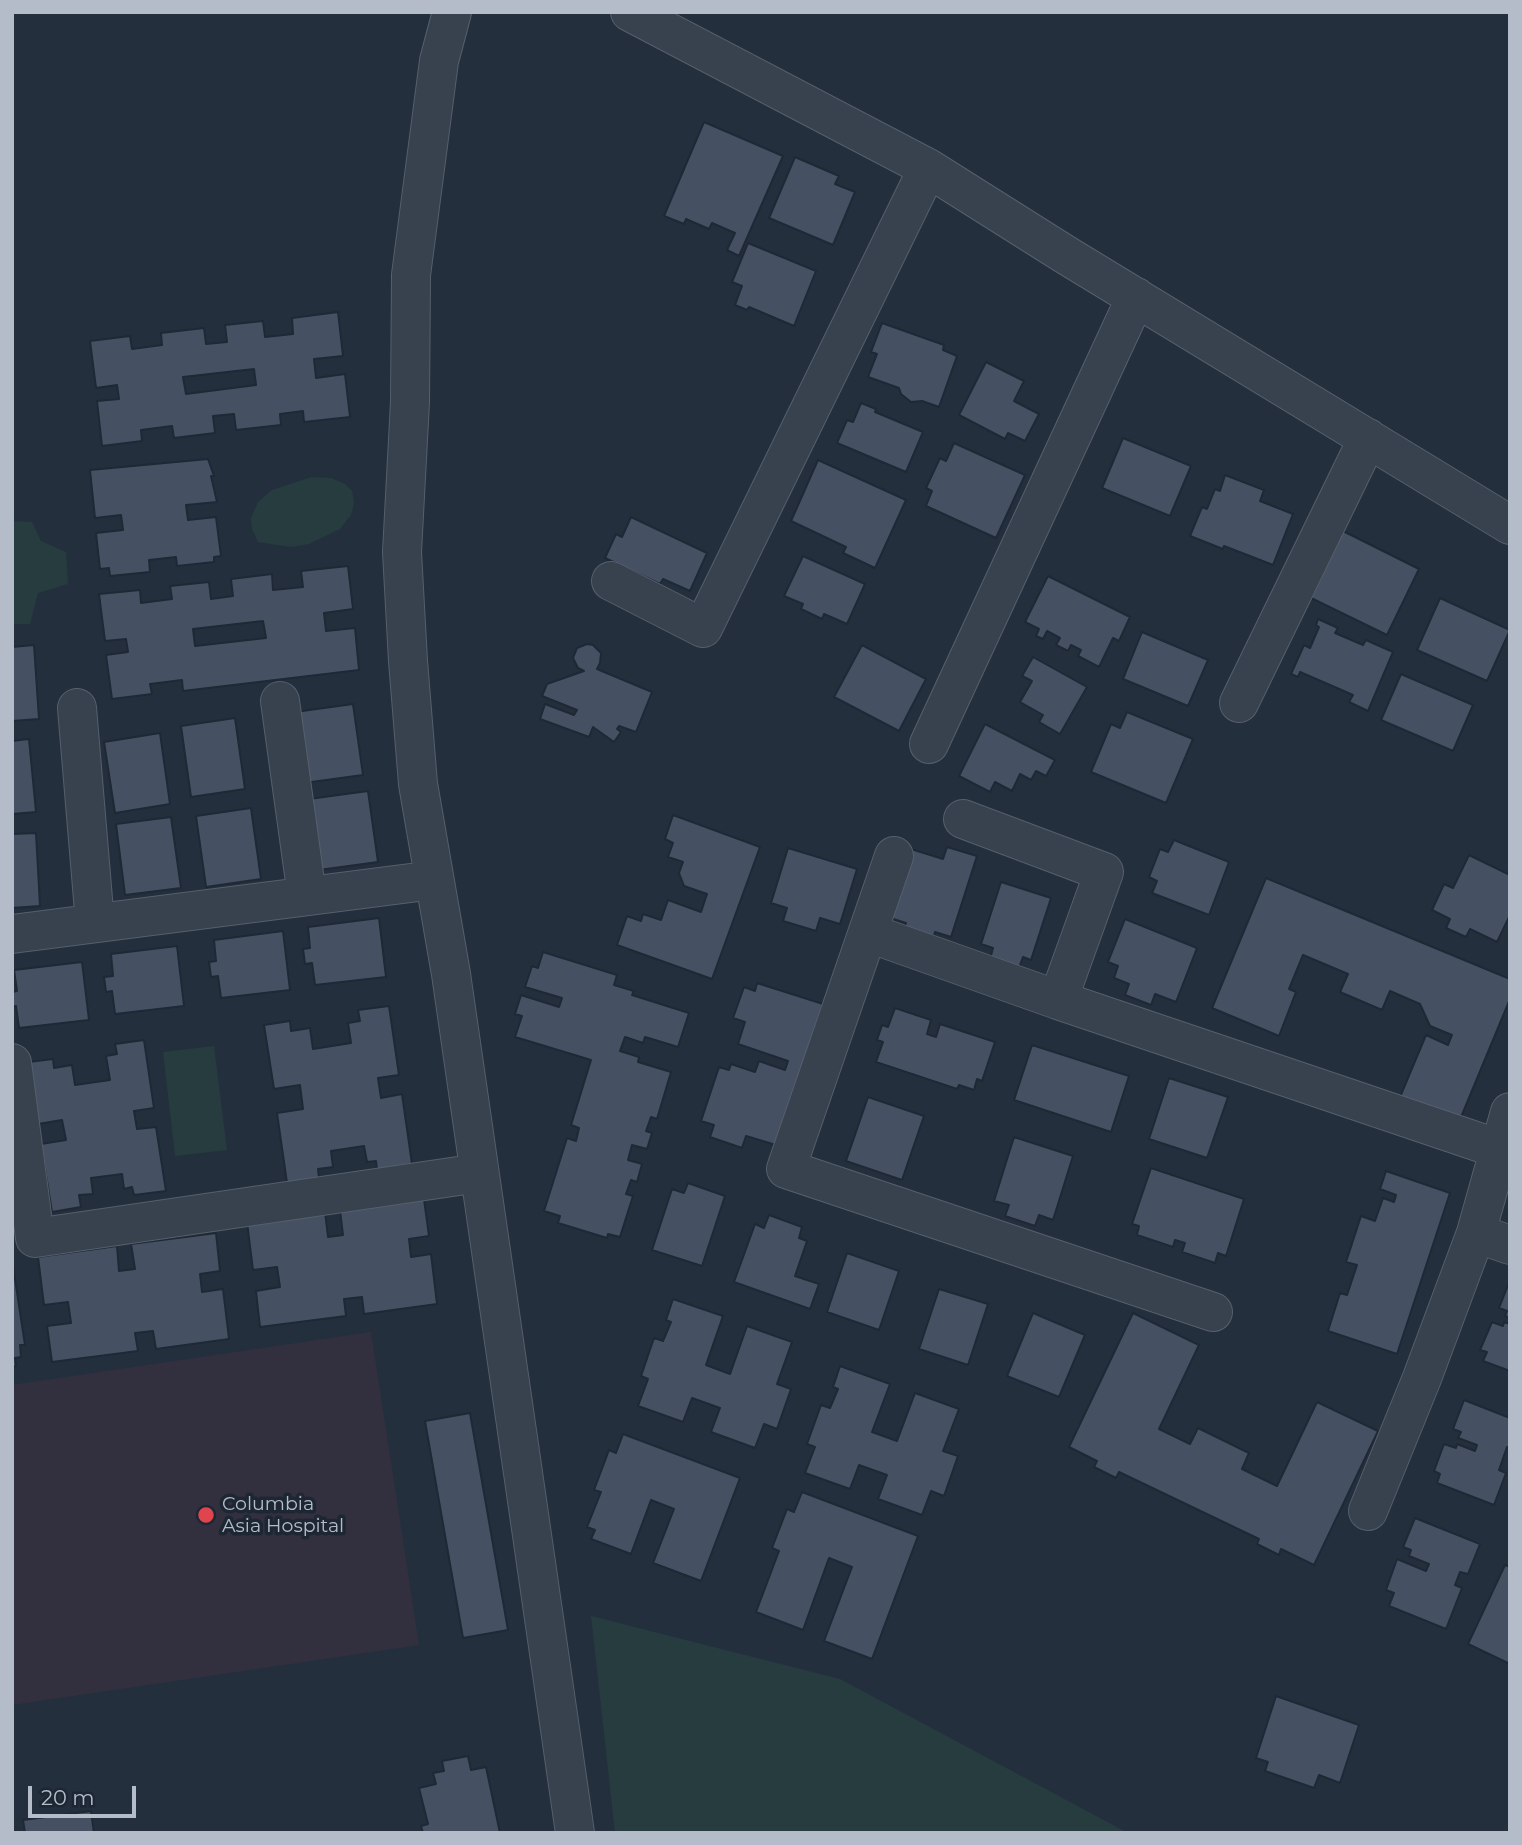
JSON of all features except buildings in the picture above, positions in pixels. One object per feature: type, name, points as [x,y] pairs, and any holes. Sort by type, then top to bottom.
[{"type":"street","points":[[452,12],[439,61],[411,275],[410,402],[402,552],[418,784],[451,974],[575,1833]]},
{"type":"street","points":[[629,12],[928,168],[1510,525]]},
{"type":"street","points":[[611,581],[703,628],[928,168]]},
{"type":"street","points":[[929,744],[1136,297]]},
{"type":"street","points":[[1239,703],[1368,438]]},
{"type":"street","points":[[280,701],[307,896]]},
{"type":"street","points":[[77,708],[95,923]]},
{"type":"street","points":[[964,819],[1104,872],[1058,1000]]},
{"type":"street","points":[[894,856],[786,1169],[1213,1312]]},
{"type":"street","points":[[12,934],[434,880]]},
{"type":"street","points":[[869,933],[1499,1149]]},
{"type":"street","points":[[12,1063],[36,1238],[479,1173]]},
{"type":"street","points":[[1368,1511],[1423,1378],[1493,1239],[1499,1149],[1510,1112]]},
{"type":"shaded area","name":"Columbia Asia Hospital","points":[[371,1332],[419,1645],[12,1705],[12,1385]]},
{"type":"green space","points":[[312,477],[331,478],[345,484],[352,491],[354,503],[351,515],[340,529],[309,544],[291,547],[258,542],[252,529],[251,518],[258,502],[272,490]]},
{"type":"green space","points":[[12,521],[32,522],[41,541],[66,552],[68,584],[38,593],[30,624],[12,624]]},
{"type":"green space","points":[[214,1046],[227,1150],[175,1156],[163,1052]]},
{"type":"green space","points":[[591,1616],[840,1679],[1128,1833],[615,1833]]},
{"type":"place","name":"Columbia Asia Hospital","points":[[206,1515]]}]
